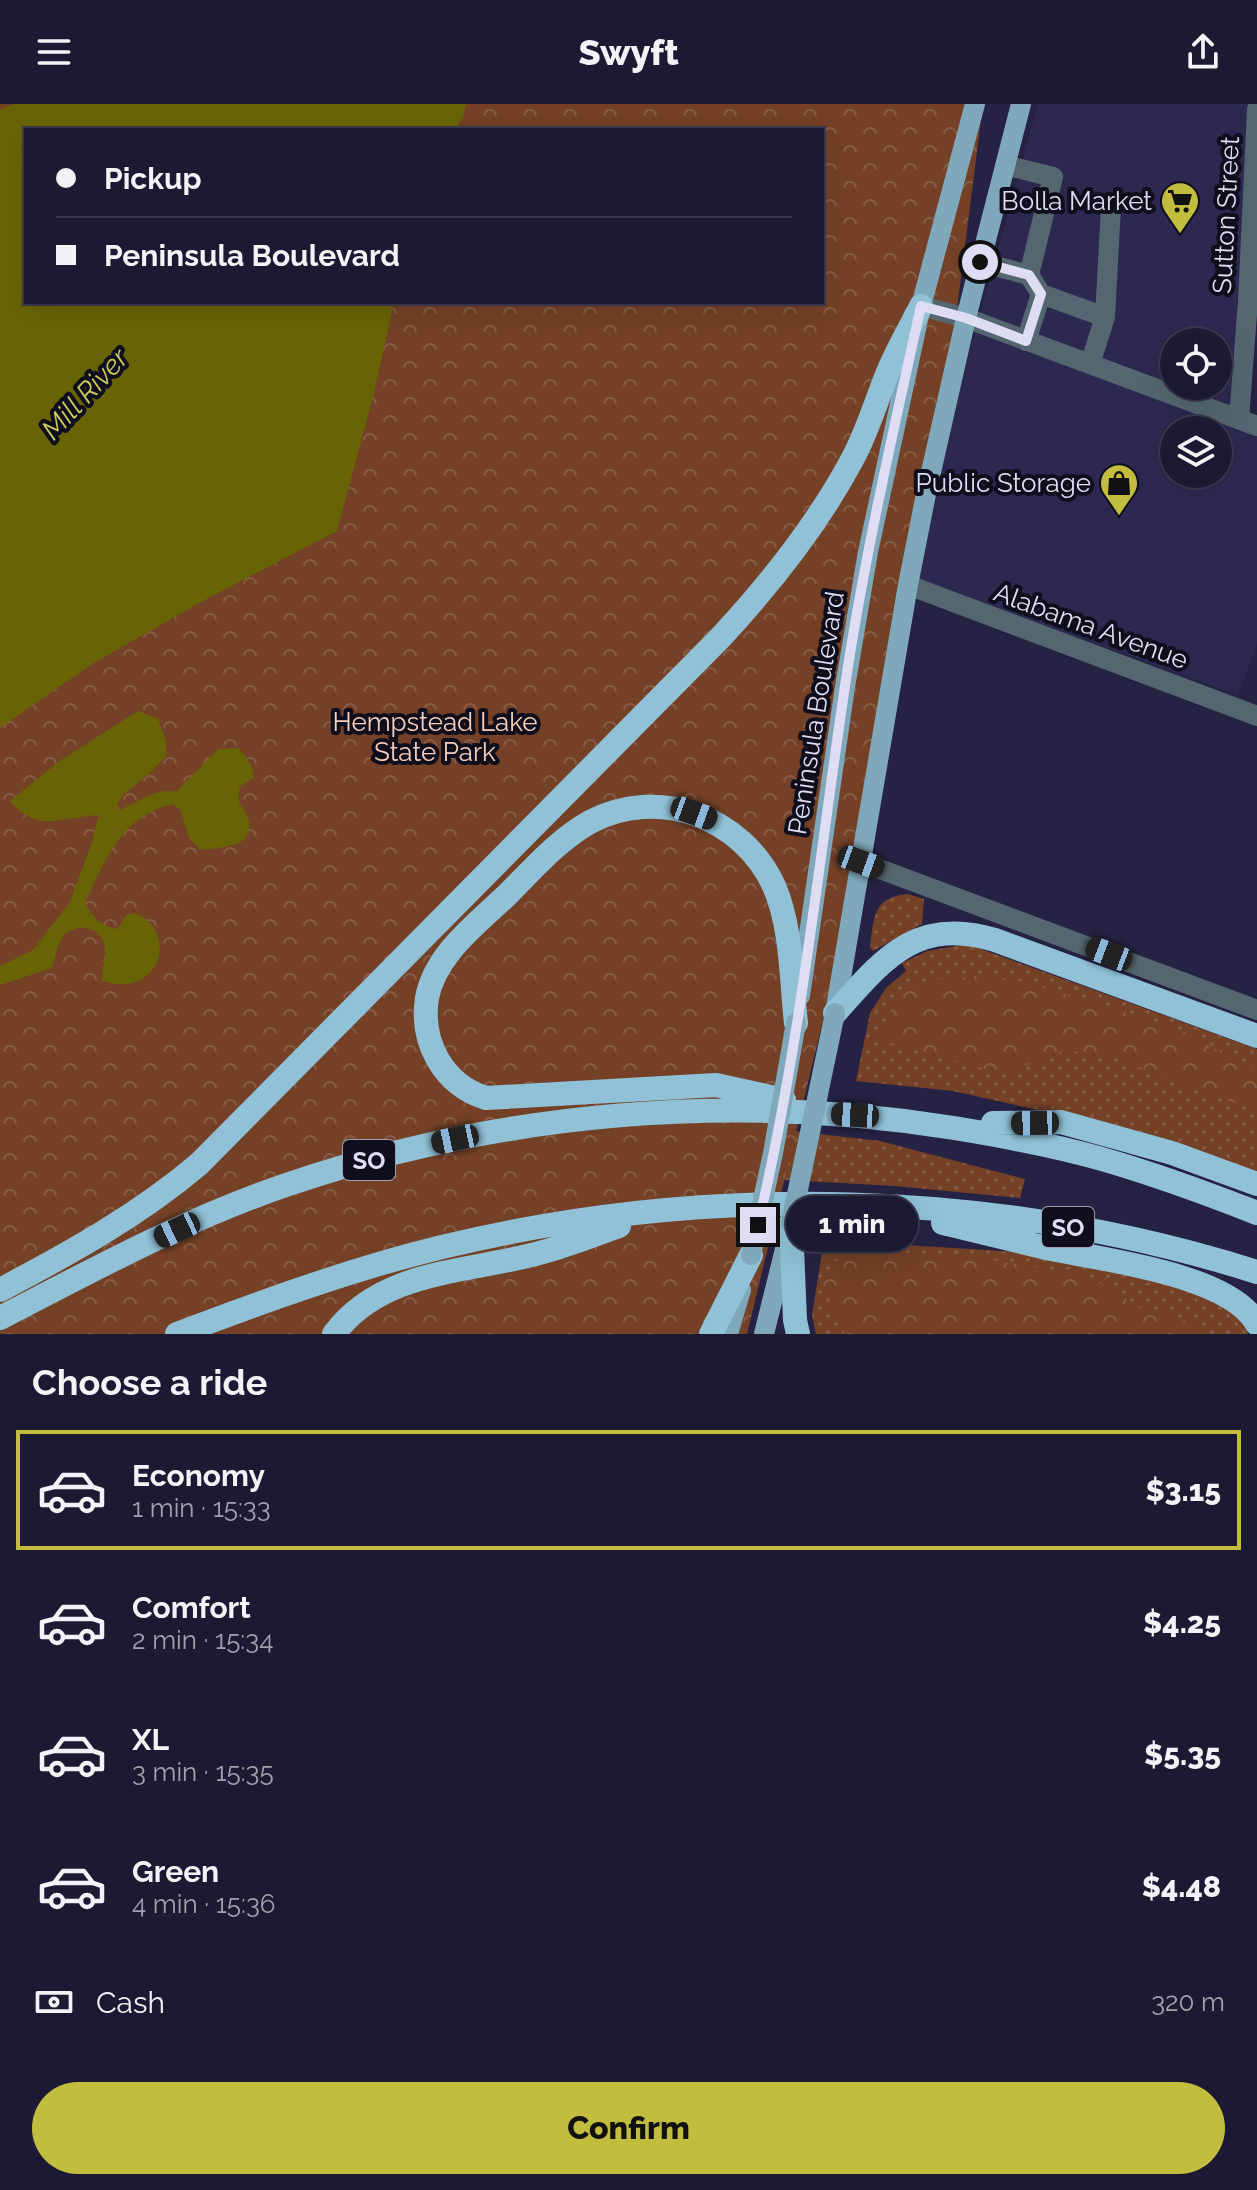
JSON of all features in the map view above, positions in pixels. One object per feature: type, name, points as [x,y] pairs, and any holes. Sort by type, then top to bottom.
[{"type":"highway","points":[[0,1290],[101,1234],[157,1197],[199,1164],[721,637],[784,565],[837,487],[868,428],[887,373],[921,306]]},
{"type":"highway","points":[[796,1023],[785,923],[767,874],[747,846],[723,826],[694,813],[662,807],[610,813],[581,828],[553,849],[446,957],[432,983],[426,1013],[431,1045],[439,1063],[461,1088],[486,1098],[716,1085],[855,1115]]},
{"type":"highway","points":[[835,1013],[889,956],[919,939],[957,933],[995,940],[1257,1036]]},
{"type":"highway","name":"SO","points":[[0,1318],[124,1254],[229,1207],[299,1181],[411,1149],[496,1131],[583,1118],[670,1111],[767,1110],[855,1115],[931,1124],[1014,1137],[1101,1158],[1257,1213]]},
{"type":"highway","points":[[931,1124],[1061,1122],[1172,1153],[1257,1184]]},
{"type":"highway","name":"SO","points":[[177,1334],[343,1275],[443,1247],[619,1215],[768,1205],[875,1206],[962,1212],[1144,1242],[1257,1272]]},
{"type":"highway","points":[[875,1206],[1190,1281],[1236,1301],[1245,1307],[1257,1324]]},
{"type":"highway","points":[[334,1334],[364,1304],[404,1284],[541,1253],[659,1212]]},
{"type":"highway","points":[[791,1223],[798,1334]]},
{"type":"highway","points":[[711,1334],[751,1255]]},
{"type":"main road","name":"Peninsula Boulevard","points":[[728,1334],[751,1255],[773,1153],[796,1023],[852,641],[877,508],[921,306],[975,104]]},
{"type":"main road","points":[[764,1334],[835,1013],[908,585],[966,318],[1021,104]]},
{"type":"street","name":"Sutton Street","points":[[1248,422],[1248,301],[1257,109]]},
{"type":"street","points":[[1005,165],[1053,177],[1029,275]]},
{"type":"street","points":[[1090,364],[1105,317],[1111,207]]},
{"type":"street","points":[[980,262],[1029,275],[1041,294],[1105,317]]},
{"type":"street","points":[[1026,341],[1041,294]]},
{"type":"street","points":[[921,306],[966,318],[1248,422]]},
{"type":"street","name":"Alabama Avenue","points":[[908,585],[1257,716]]},
{"type":"street","points":[[861,862],[1257,1010]]},
{"type":"shaded area","points":[[1038,104],[1248,104],[1232,411],[1257,420],[1257,644],[1238,695],[908,576]]},
{"type":"green space","name":"Hempstead Lake State Park","points":[[0,104],[983,104],[955,325],[827,1004],[747,1334],[0,1334]]},
{"type":"green space","points":[[908,894],[924,899],[922,924],[873,951],[870,947],[877,910],[888,899]]},
{"type":"green space","points":[[967,944],[1257,1049],[1257,1175],[1100,1124],[953,1091],[856,1081],[870,1013],[886,988],[906,971],[902,963],[927,951]]},
{"type":"green space","points":[[986,975],[1020,981],[1177,1028],[1257,1069],[1257,1111],[1113,1057],[1065,1050],[1004,1074],[880,1040],[895,996],[930,980]]},
{"type":"green space","points":[[794,1131],[880,1141],[1025,1179],[1020,1198],[788,1180],[681,1187],[25,1334]]},
{"type":"green space","points":[[824,1240],[1019,1252],[1137,1277],[1206,1294],[1246,1320],[1248,1334],[816,1334],[812,1315]]},
{"type":"green space","points":[[882,1251],[980,1258],[1088,1276],[1141,1308],[1204,1326],[1206,1334],[845,1334],[822,1284],[835,1261]]},
{"type":"water","name":"Mill River","points":[[14,104],[466,104],[456,128],[24,128],[24,304],[394,304],[374,393],[337,531],[199,603],[92,664],[0,728],[0,109]]},
{"type":"water","points":[[138,711],[158,719],[166,741],[166,756],[124,794],[117,804],[120,810],[155,794],[176,792],[218,749],[239,748],[252,766],[254,778],[240,786],[240,804],[249,822],[246,837],[233,845],[200,850],[189,838],[181,810],[173,804],[140,819],[117,842],[85,903],[98,920],[112,928],[118,929],[126,915],[136,913],[150,923],[158,936],[160,949],[157,962],[149,974],[137,981],[121,984],[102,981],[103,941],[94,931],[81,928],[68,932],[62,938],[52,968],[0,985],[0,966],[33,950],[70,902],[99,815],[42,821],[31,818],[10,801],[61,760]]},
{"type":"place","name":"Bolla Market","points":[[1180,235]]},
{"type":"place","name":"Public Storage","points":[[1119,517]]},
{"type":"route","points":[[758,1225],[796,1023],[852,641],[921,306],[966,318],[1026,341],[1041,294],[1029,275],[980,262]]}]
